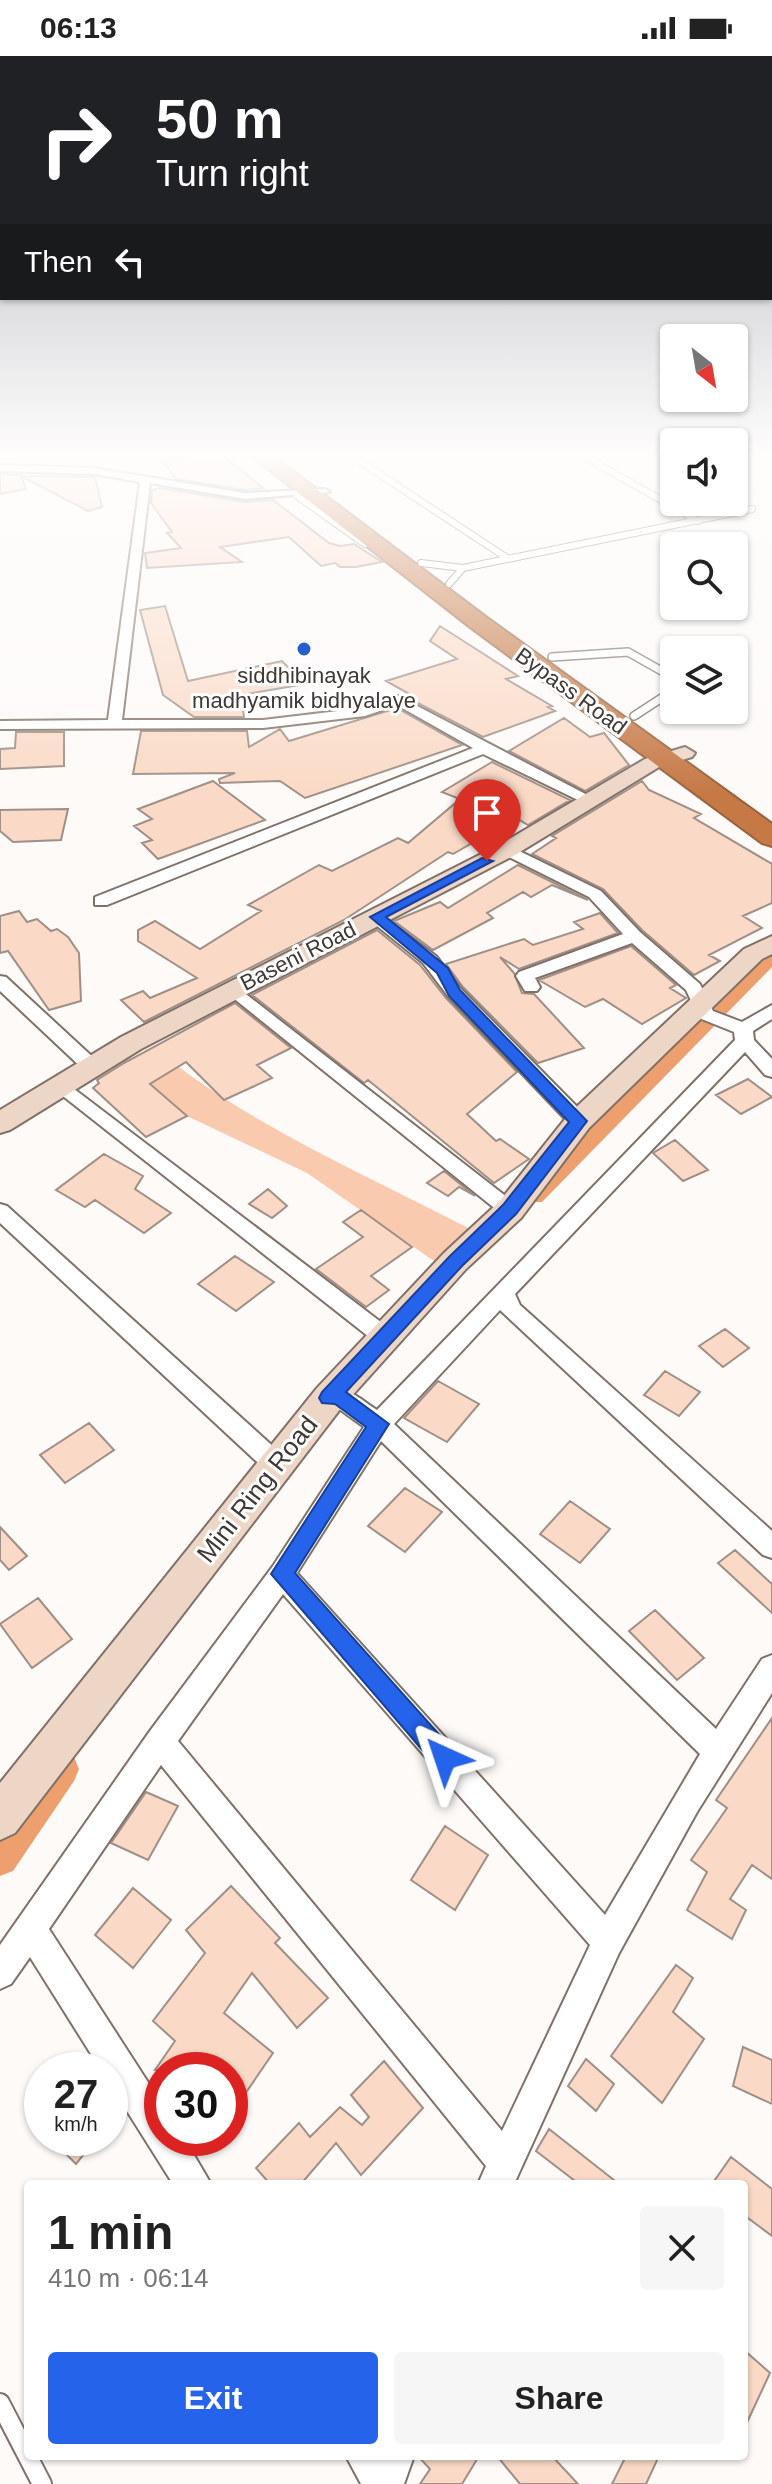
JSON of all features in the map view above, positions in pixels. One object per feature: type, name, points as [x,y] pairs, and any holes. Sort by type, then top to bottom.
[{"type":"highway","name":"Bypass Road","points":[[413,567],[675,756],[772,816]]},
{"type":"highway","name":"Bypass Road","points":[[433,567],[456,576],[552,657],[634,716],[675,756],[772,837]]},
{"type":"main road","name":"Baseni Road","points":[[0,1123],[91,1066],[233,989],[507,850],[587,799],[675,756]]},
{"type":"main road","name":"Mini Ring Road","points":[[0,1818],[333,1397],[455,1261],[510,1210],[579,1121],[724,1023],[753,954],[772,944]]},
{"type":"street","points":[[115,723],[135,567]]},
{"type":"street","points":[[0,725],[263,724],[365,712],[398,700],[484,749],[587,799]]},
{"type":"street","points":[[101,901],[484,749]]},
{"type":"street","points":[[507,850],[595,894],[634,936],[694,988],[772,1071]]},
{"type":"street","points":[[377,917],[436,964],[454,992],[579,1121]]},
{"type":"street","points":[[531,987],[525,976],[634,936]]},
{"type":"street","points":[[0,981],[91,1066]]},
{"type":"street","points":[[233,989],[510,1210]]},
{"type":"street","points":[[0,1973],[160,1741],[282,1574],[373,1421],[503,1292],[724,1023],[772,1011]]},
{"type":"street","points":[[61,1085],[386,1338]]},
{"type":"street","points":[[0,1211],[278,1466]]},
{"type":"street","points":[[503,1292],[511,1310],[772,1547]]},
{"type":"street","points":[[333,1397],[373,1421],[717,1750]]},
{"type":"street","points":[[282,1574],[608,1942]]},
{"type":"street","points":[[160,1741],[501,2173],[608,1942],[717,1750],[772,1668]]},
{"type":"street","points":[[31,1929],[144,2106]]},
{"type":"street","points":[[176,2156],[190,2180]]},
{"type":"street","points":[[369,2460],[384,2484]]},
{"type":"street","points":[[384,2484],[393,2460]]},
{"type":"lane","points":[[398,567],[471,625]]},
{"type":"lane","points":[[456,576],[481,567]]},
{"type":"lane","points":[[552,657],[628,652],[660,670]]},
{"type":"lane","points":[[634,716],[660,699]]},
{"type":"lane","points":[[0,2403],[24,2449]]},
{"type":"lane","points":[[30,2460],[42,2484]]},
{"type":"shaded area","points":[[154,1047],[189,1074],[265,1123],[468,1228],[447,1270],[307,1173],[187,1116],[124,1062]]},
{"type":"building","points":[[165,606],[188,681],[282,661],[305,684],[241,695],[244,717],[194,717],[163,695],[140,610]]},
{"type":"building","points":[[440,626],[518,676],[506,679],[552,706],[548,707],[555,711],[483,737],[410,699],[415,697],[386,681],[457,659],[430,641]]},
{"type":"building","points":[[397,708],[462,745],[305,798],[280,781],[220,783],[219,779],[235,773],[133,774],[141,731],[247,731],[249,747],[280,729],[289,741]]},
{"type":"building","points":[[564,718],[590,737],[604,733],[629,765],[585,791],[509,751]]},
{"type":"building","points":[[16,732],[64,732],[64,766],[0,769],[0,749],[15,748]]},
{"type":"building","points":[[492,762],[570,800],[528,825],[516,818],[453,854],[448,852],[344,920],[144,1022],[121,1000],[143,991],[150,998],[197,978],[138,941],[138,930],[155,921],[200,949],[261,911],[248,905],[319,865],[332,871],[398,838],[408,843],[460,799],[442,792]]},
{"type":"building","points":[[213,781],[265,820],[158,859],[142,843],[152,840],[134,826],[152,819],[138,809]]},
{"type":"building","points":[[642,781],[649,790],[701,814],[694,818],[772,864],[772,903],[743,916],[762,928],[709,955],[720,961],[694,975],[642,930],[603,889],[532,854],[556,838],[552,836]]},
{"type":"building","points":[[68,809],[61,840],[13,842],[0,831],[0,810]]},
{"type":"building","points":[[518,865],[588,900],[552,885],[531,897],[523,892],[487,913],[493,918],[433,950],[394,921],[440,902],[448,908]]},
{"type":"building","points":[[19,911],[27,922],[37,919],[51,931],[57,929],[68,937],[79,953],[81,1001],[49,1010],[8,951],[0,953],[0,916]]},
{"type":"building","points":[[600,913],[618,933],[519,969],[500,957],[514,973],[522,993],[534,994],[584,1048],[538,1063],[463,987],[446,964],[524,939],[533,945],[583,929],[574,922]]},
{"type":"building","points":[[377,930],[420,965],[446,998],[517,1072],[467,1114],[496,1141],[500,1139],[529,1159],[494,1183],[368,1080],[364,1083],[252,995]]},
{"type":"building","points":[[631,946],[676,985],[670,988],[686,998],[642,1024],[603,999],[585,1007],[539,980]]},
{"type":"building","points":[[235,1003],[291,1048],[257,1065],[272,1078],[224,1100],[186,1062],[150,1084],[187,1116],[146,1137],[93,1088],[99,1083],[97,1080],[124,1063]]},
{"type":"building","points":[[748,1079],[772,1097],[741,1114],[716,1095]]},
{"type":"building","points":[[675,1140],[708,1170],[683,1181],[653,1153]]},
{"type":"building","points":[[104,1154],[143,1176],[135,1189],[171,1213],[144,1233],[95,1200],[85,1207],[56,1190]]},
{"type":"building","points":[[444,1171],[475,1196],[459,1187],[448,1196],[427,1183]]},
{"type":"building","points":[[268,1189],[287,1206],[272,1218],[249,1204]]},
{"type":"building","points":[[361,1210],[412,1247],[371,1276],[389,1290],[366,1307],[316,1269],[363,1237],[343,1222]]},
{"type":"building","points":[[235,1256],[274,1282],[236,1311],[198,1284]]},
{"type":"building","points":[[725,1329],[749,1348],[723,1367],[699,1346]]},
{"type":"building","points":[[665,1371],[700,1392],[679,1416],[644,1395]]},
{"type":"building","points":[[438,1381],[479,1404],[447,1442],[404,1418]]},
{"type":"building","points":[[89,1423],[114,1450],[65,1483],[40,1455]]},
{"type":"building","points":[[405,1488],[442,1512],[405,1552],[368,1526]]},
{"type":"building","points":[[570,1501],[610,1529],[580,1563],[540,1534]]},
{"type":"building","points":[[0,1527],[27,1556],[9,1570],[0,1560]]},
{"type":"building","points":[[735,1550],[772,1584],[772,1613],[718,1563]]},
{"type":"building","points":[[38,1598],[72,1639],[32,1668],[0,1624]]},
{"type":"building","points":[[655,1610],[704,1658],[677,1680],[629,1631]]},
{"type":"building","points":[[772,1718],[772,1879],[752,1865],[730,1899],[746,1910],[732,1939],[687,1910],[707,1872],[691,1860],[727,1808],[716,1800]]},
{"type":"building","points":[[146,1792],[178,1806],[148,1860],[111,1843]]},
{"type":"building","points":[[445,1826],[488,1855],[455,1910],[411,1880]]},
{"type":"building","points":[[231,1886],[280,1938],[275,1943],[328,1998],[297,2028],[252,1973],[224,2013],[273,2053],[248,2090],[248,2052],[167,2052],[175,2041],[153,2021],[205,1953],[186,1930]]},
{"type":"building","points":[[133,1888],[171,1920],[133,1968],[95,1935]]},
{"type":"building","points":[[676,1965],[693,1978],[673,2012],[704,2039],[662,2103],[611,2056]]},
{"type":"building","points":[[743,2047],[772,2060],[772,2104],[733,2086]]},
{"type":"building","points":[[586,2059],[614,2084],[596,2111],[568,2086]]},
{"type":"building","points":[[384,2061],[423,2108],[361,2175],[336,2143],[304,2180],[266,2180],[256,2168],[299,2123],[310,2137],[340,2107],[362,2125],[369,2117],[351,2095]]},
{"type":"building","points":[[549,2129],[614,2180],[574,2180],[536,2151]]},
{"type":"building","points":[[68,2156],[82,2156],[76,2164]]},
{"type":"building","points":[[731,2157],[772,2189],[772,2236],[748,2218],[748,2180],[715,2180]]},
{"type":"building","points":[[748,2354],[770,2373],[748,2420]]},
{"type":"building","points":[[422,2460],[477,2460],[462,2484],[420,2484],[430,2469]]},
{"type":"building","points":[[500,2460],[556,2460],[578,2484],[520,2484]]},
{"type":"building","points":[[624,2460],[657,2460],[646,2484],[612,2484]]},
{"type":"waterway","points":[[533,1196],[757,967],[772,958]]},
{"type":"waterway","points":[[0,1858],[62,1769]]},
{"type":"place","name":"siddhibinayak madhyamik bidhyalaye","points":[[304,649]]},
{"type":"route","points":[[445,1758],[282,1574],[379,1424],[338,1396],[329,1398],[455,1261],[510,1210],[579,1121],[454,992],[443,971],[377,917],[487,861]]}]
